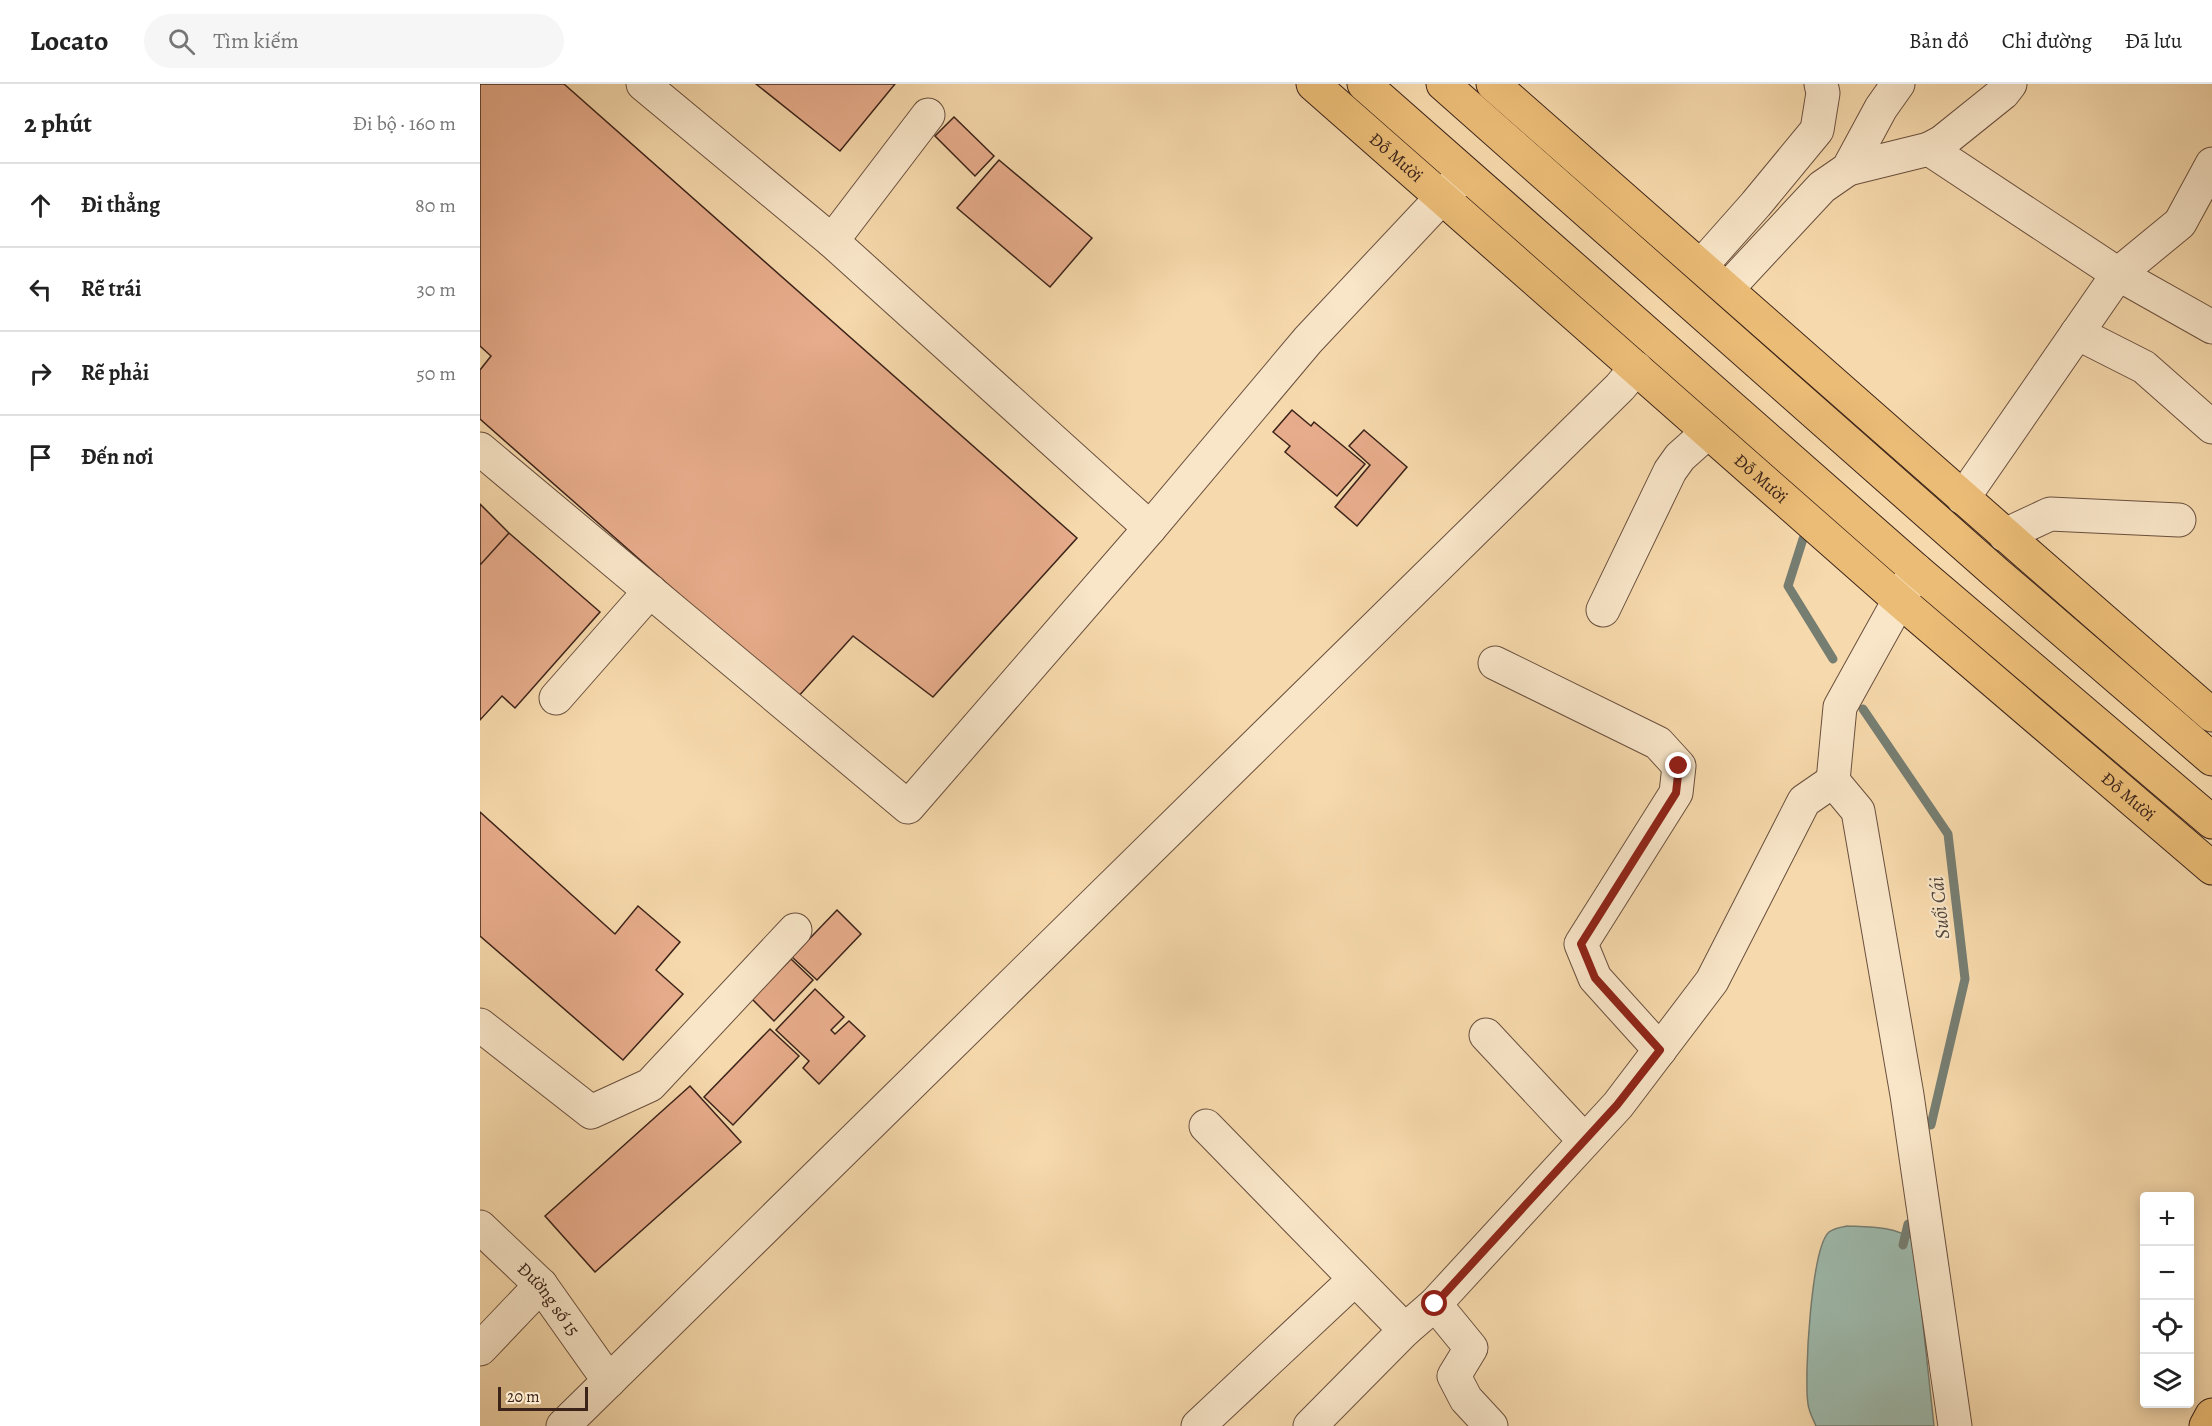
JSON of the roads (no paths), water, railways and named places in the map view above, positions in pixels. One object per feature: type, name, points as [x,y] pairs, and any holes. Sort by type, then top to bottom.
[{"type":"main road","name":"Đỗ Mười","points":[[1313,84],[1899,600],[2212,868]]},
{"type":"main road","name":"Đỗ Mười","points":[[1364,84],[1916,570],[2212,822]]},
{"type":"main road","points":[[1443,84],[1995,572],[2212,759]]},
{"type":"main road","points":[[1493,84],[2212,715]]},
{"type":"main road","points":[[2206,1426],[2212,1415]]},
{"type":"street","points":[[643,84],[832,241],[1150,528]]},
{"type":"street","points":[[1701,266],[1817,130],[1821,84]]},
{"type":"street","points":[[1848,169],[1881,108],[1898,84]]},
{"type":"street","points":[[1727,289],[1822,187],[1848,169],[1929,149],[1942,142],[2004,93],[2010,84]]},
{"type":"street","points":[[832,241],[928,115]]},
{"type":"street","points":[[1929,149],[2118,274],[2212,327]]},
{"type":"street","points":[[1963,498],[2118,274],[2180,223],[2212,164]]},
{"type":"street","points":[[480,449],[908,807],[1150,528],[1308,340],[1465,172]]},
{"type":"street","points":[[2077,333],[2144,367],[2212,427]]},
{"type":"street","points":[[563,1426],[1620,387],[1636,368]]},
{"type":"street","points":[[1604,610],[1670,471],[1680,458],[1708,432]]},
{"type":"street","points":[[2005,535],[2050,514],[2179,520]]},
{"type":"street","points":[[1916,570],[1840,707],[1833,781],[1858,811],[1907,1095],[1956,1426]]},
{"type":"street","points":[[556,698],[650,591]]},
{"type":"street","points":[[1495,663],[1658,743],[1679,766],[1676,793],[1581,944],[1595,978],[1660,1050]]},
{"type":"street","points":[[1310,1426],[1435,1304],[1617,1105],[1712,981],[1804,801],[1833,781]]},
{"type":"street","points":[[480,1025],[591,1112],[650,1085],[795,930]]},
{"type":"street","points":[[1486,1035],[1584,1140]]},
{"type":"street","points":[[1206,1126],[1406,1330]]},
{"type":"street","name":"Đường số 15","points":[[480,1227],[541,1285],[609,1381]]},
{"type":"street","points":[[1198,1426],[1355,1279]]},
{"type":"street","points":[[480,1349],[541,1285]]},
{"type":"street","points":[[1435,1304],[1471,1348],[1454,1376],[1466,1399],[1491,1426]]},
{"type":"waterway","name":"Suối Cái","points":[[1803,539],[1788,586],[1833,659]]},
{"type":"waterway","name":"Suối Cái","points":[[1863,709],[1948,834],[1965,979],[1931,1125]]},
{"type":"waterway","name":"Suối Cái","points":[[1903,1245],[1908,1224]]}]
